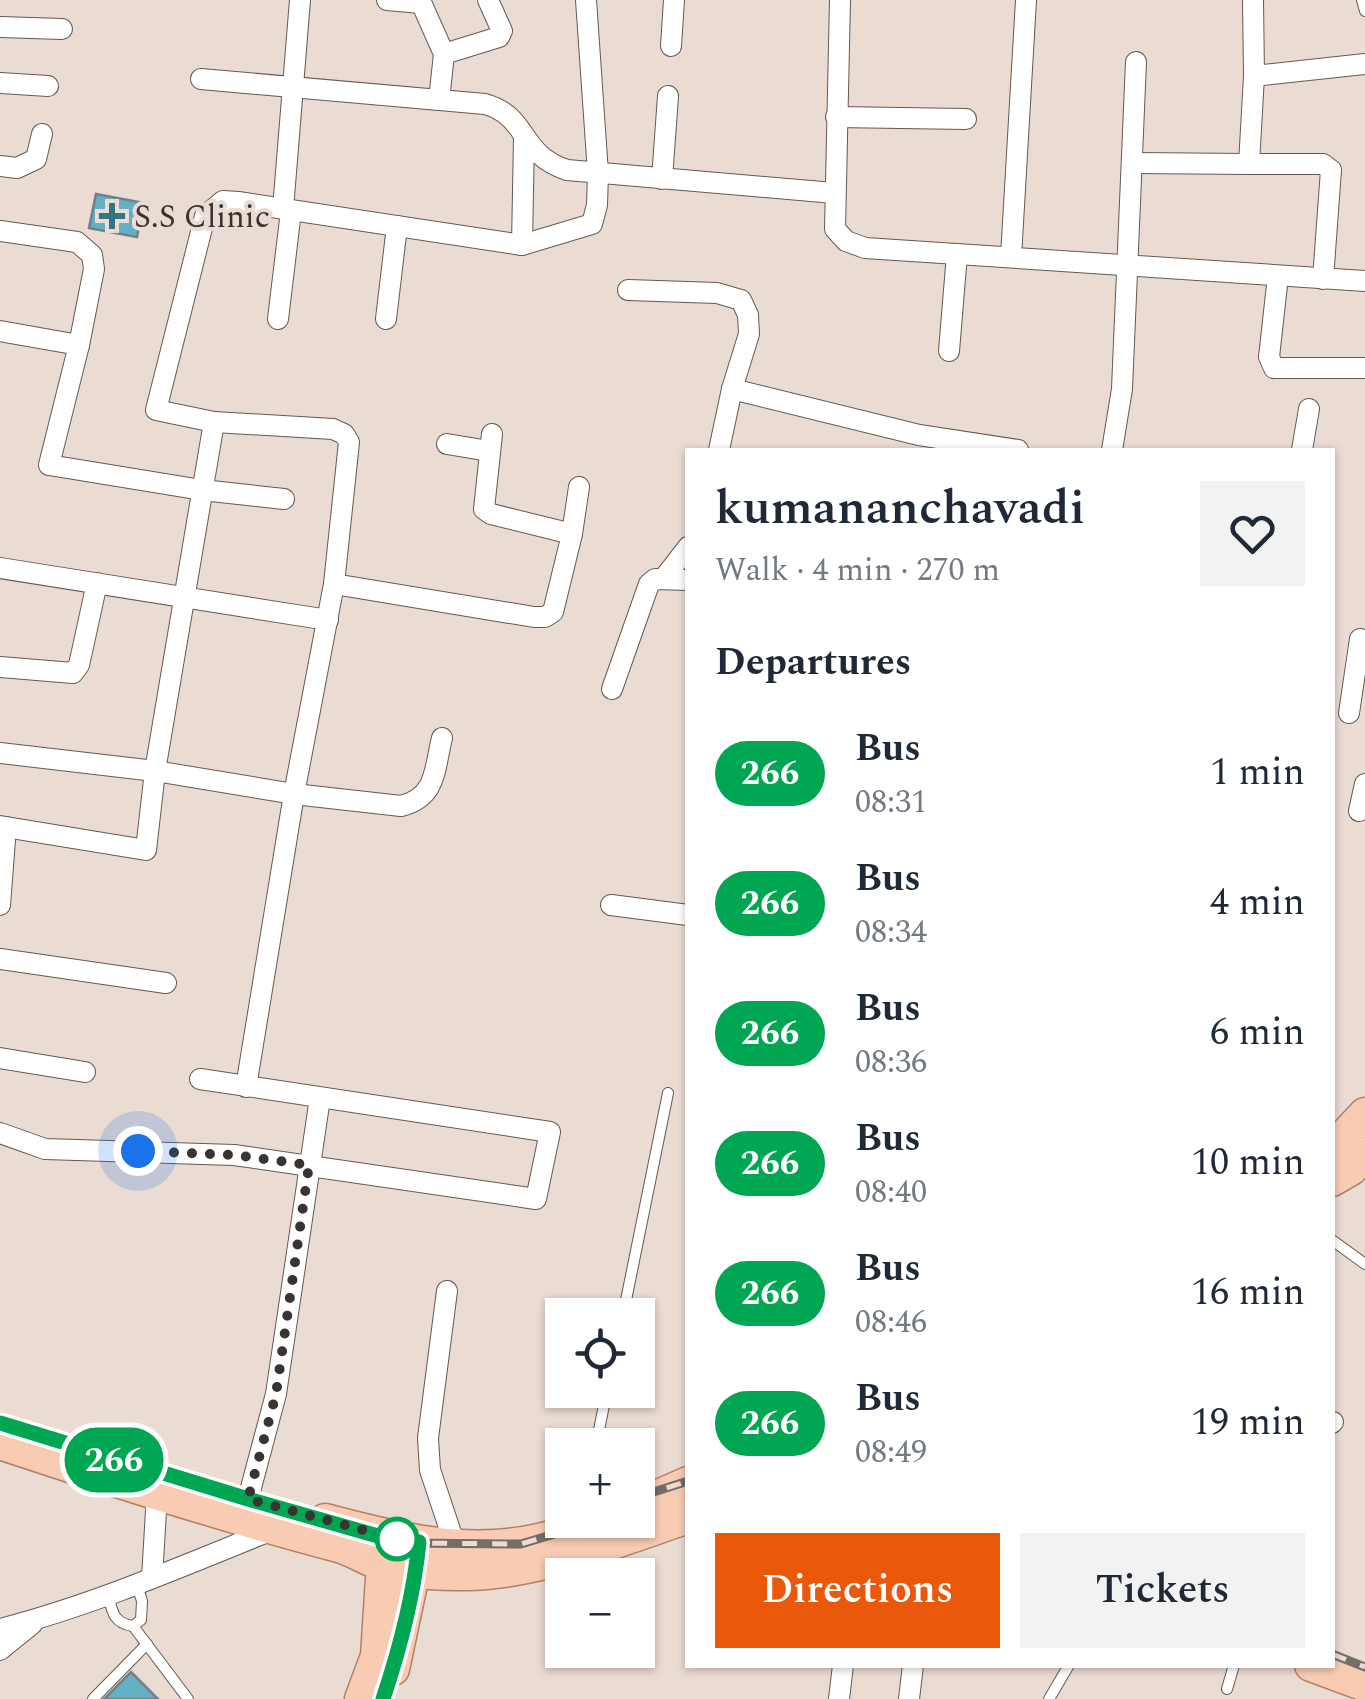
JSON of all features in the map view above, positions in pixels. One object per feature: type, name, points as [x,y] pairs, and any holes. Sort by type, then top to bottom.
[{"type":"main road","points":[[1335,1146],[1365,1114]]},
{"type":"main road","points":[[1335,1178],[1365,1154]]},
{"type":"main road","points":[[0,1422],[248,1499],[383,1551]]},
{"type":"main road","points":[[0,1443],[274,1529],[340,1546],[418,1557],[470,1574],[514,1569],[685,1518]]},
{"type":"main road","points":[[655,1498],[685,1484]]},
{"type":"main road","points":[[418,1557],[456,1545],[499,1546],[545,1538]]},
{"type":"main road","points":[[340,1546],[372,1590],[381,1622]]},
{"type":"main road","points":[[361,1699],[377,1656],[383,1551]]},
{"type":"main road","points":[[383,1699],[396,1660],[418,1557]]},
{"type":"main road","points":[[1335,1652],[1365,1663]]},
{"type":"main road","points":[[1319,1668],[1365,1685]]},
{"type":"street","points":[[278,319],[300,0]]},
{"type":"street","points":[[387,0],[420,1],[444,54],[439,100]]},
{"type":"street","points":[[444,54],[499,37],[502,31],[488,0]]},
{"type":"street","points":[[246,1087],[294,794],[334,584],[349,442],[344,434],[333,429],[214,422],[156,410],[205,216],[223,201],[522,245],[592,224],[598,173],[586,0]]},
{"type":"street","points":[[671,46],[674,0]]},
{"type":"street","points":[[840,0],[834,193],[836,229],[846,241],[865,248],[1365,280]]},
{"type":"street","points":[[1011,257],[1026,0]]},
{"type":"street","points":[[1249,164],[1253,0]]},
{"type":"street","points":[[0,28],[62,29]]},
{"type":"street","points":[[1112,448],[1122,389],[1136,62]]},
{"type":"street","points":[[1254,76],[1365,64]]},
{"type":"street","points":[[200,80],[485,104],[505,110],[541,158],[553,166],[834,193]]},
{"type":"street","points":[[0,83],[48,86]]},
{"type":"street","points":[[662,179],[668,96]]},
{"type":"street","points":[[836,116],[966,119]]},
{"type":"street","points":[[0,166],[17,168],[36,159],[42,134]]},
{"type":"street","points":[[522,245],[524,137]]},
{"type":"street","points":[[1133,163],[1323,164],[1330,170],[1323,279]]},
{"type":"street","points":[[386,319],[397,226]]},
{"type":"street","points":[[0,231],[77,242],[92,255],[94,269],[79,345],[49,465],[284,499]]},
{"type":"street","points":[[949,351],[958,254]]},
{"type":"street","points":[[1278,276],[1269,357],[1274,368],[1365,368]]},
{"type":"street","points":[[628,290],[717,292],[740,300],[748,315],[749,334],[719,448]]},
{"type":"street","points":[[0,331],[79,345]]},
{"type":"street","points":[[732,389],[918,442],[993,448]]},
{"type":"street","points":[[1302,448],[1308,409]]},
{"type":"street","points":[[0,905],[3,826],[146,850],[155,771],[214,422]]},
{"type":"street","points":[[447,444],[491,443],[484,509],[490,514],[572,534]]},
{"type":"street","points":[[334,584],[534,618],[545,616],[552,612],[572,534],[578,486]]},
{"type":"street","points":[[664,578],[685,551]]},
{"type":"street","points":[[0,568],[328,620]]},
{"type":"street","points":[[612,689],[649,584],[655,579],[685,580]]},
{"type":"street","points":[[0,667],[72,673],[79,665],[97,583]]},
{"type":"street","points":[[1349,713],[1360,638]]},
{"type":"street","points":[[0,754],[155,771],[294,794],[401,806],[418,802],[428,794],[442,738]]},
{"type":"street","points":[[1359,811],[1365,784]]},
{"type":"street","points":[[612,905],[685,915]]},
{"type":"street","points":[[0,959],[166,983]]},
{"type":"street","points":[[0,1058],[85,1072]]},
{"type":"street","points":[[0,1133],[45,1149],[234,1155],[536,1199],[550,1132],[200,1079]]},
{"type":"street","points":[[248,1499],[276,1394],[320,1098]]},
{"type":"street","points":[[446,1291],[428,1438],[430,1470],[456,1545]]},
{"type":"street","points":[[144,1581],[157,1494]]},
{"type":"street","points":[[0,1629],[144,1581],[274,1529]]},
{"type":"street","points":[[0,1650],[38,1619]]},
{"type":"street","points":[[839,1699],[843,1668]]},
{"type":"street","points":[[908,1699],[912,1668]]},
{"type":"lane","points":[[1362,0],[1365,11]]},
{"type":"lane","points":[[626,1298],[668,1094]]},
{"type":"lane","points":[[1335,1242],[1365,1264]]},
{"type":"lane","points":[[108,1594],[115,1619],[122,1625],[133,1626],[140,1620],[144,1581]]},
{"type":"lane","points":[[133,1626],[188,1699]]},
{"type":"lane","points":[[93,1699],[147,1644]]},
{"type":"lane","points":[[1050,1699],[1067,1668]]},
{"type":"lane","points":[[1227,1688],[1233,1668]]},
{"type":"building","points":[[96,194],[144,203],[137,237],[89,228]]},
{"type":"building","points":[[131,1672],[158,1699],[104,1699]]},
{"type":"railway","points":[[0,1421],[408,1543],[521,1544],[545,1537]]},
{"type":"railway","points":[[655,1492],[685,1482]]},
{"type":"railway","points":[[1335,1655],[1365,1667]]},
{"type":"bus line","name":"266","points":[[0,1423],[385,1538],[419,1542],[396,1660],[383,1699]]},
{"type":"place","name":"S.S Clinic","points":[[112,216]]},
{"type":"route","points":[[138,1151],[234,1155],[309,1165],[276,1394],[248,1499],[397,1539]]}]
